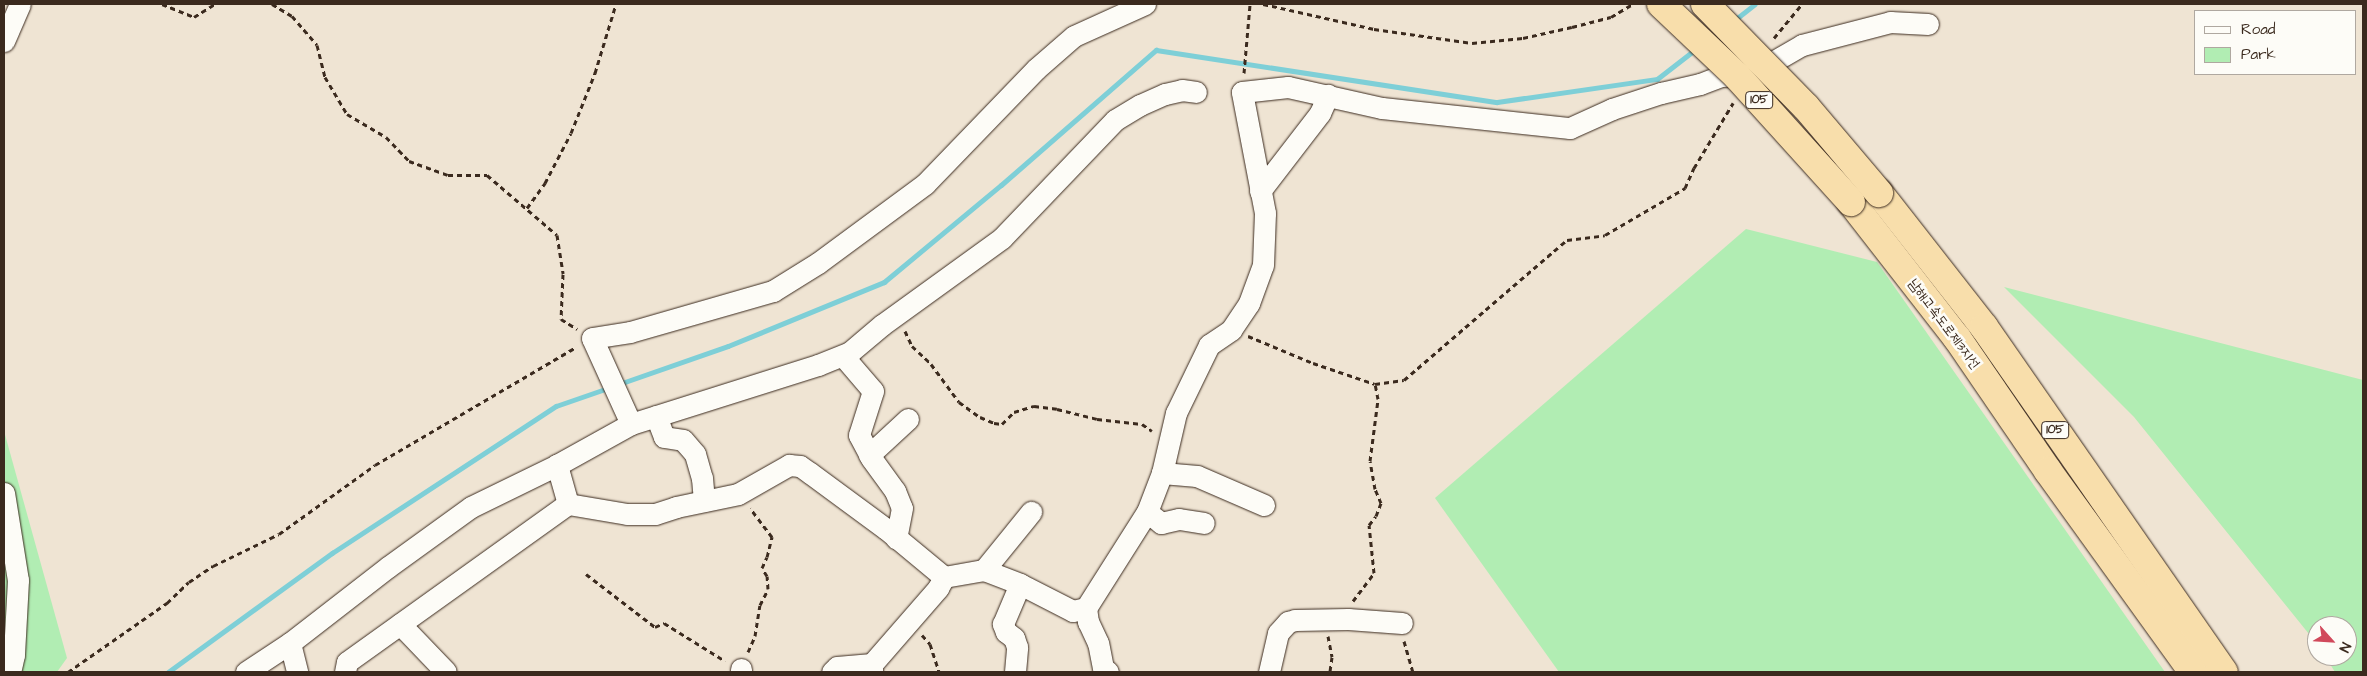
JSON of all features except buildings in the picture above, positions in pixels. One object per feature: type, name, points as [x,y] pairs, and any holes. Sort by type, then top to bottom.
[{"type":"highway","name":"남해고속도로제3지선","points":[[1662,4],[1737,76],[1851,202],[1957,338],[2048,471],[2193,672]]},
{"type":"highway","name":"남해고속도로제3지선","points":[[1705,4],[1806,107],[1879,193],[1984,327],[2224,672]]},
{"type":"street","points":[[4,41],[20,4]]},
{"type":"street","points":[[631,424],[592,338],[630,332],[773,291],[818,263],[925,184],[1036,70],[1074,36],[1145,4]]},
{"type":"street","points":[[1108,672],[1103,668],[1098,643],[1088,622],[1086,608],[1147,512],[1162,473],[1176,412],[1209,345],[1231,330],[1248,303],[1263,265],[1265,213],[1242,92],[1288,87],[1382,108],[1570,128],[1612,109],[1661,93],[1700,84],[1722,76],[1750,75],[1802,45],[1890,22],[1928,24]]},
{"type":"street","points":[[246,672],[290,643],[388,567],[471,507],[557,465],[631,424],[843,356],[1002,238],[1115,120],[1140,105],[1165,94],[1182,90],[1196,92]]},
{"type":"street","points":[[1260,191],[1320,114],[1328,95]]},
{"type":"street","points":[[843,356],[873,391],[859,435],[869,455],[895,491],[902,508],[896,538]]},
{"type":"street","points":[[656,416],[664,437],[683,440],[695,454],[702,478],[704,501]]},
{"type":"street","points":[[869,455],[908,420]]},
{"type":"street","points":[[557,465],[568,504]]},
{"type":"street","points":[[341,669],[400,624],[568,504],[627,514],[655,514],[738,494],[789,465],[800,466],[896,538],[944,577],[984,570],[1020,584],[1073,611],[1086,608]]},
{"type":"street","points":[[1162,473],[1197,476],[1264,505]]},
{"type":"street","points":[[4,493],[18,580],[14,655],[10,672]]},
{"type":"street","points":[[984,570],[1031,512]]},
{"type":"street","points":[[1147,512],[1161,523],[1179,519],[1204,523]]},
{"type":"street","points":[[832,672],[837,667],[872,668],[938,588],[944,577]]},
{"type":"street","points":[[1015,672],[1017,647],[1014,638],[1006,632],[1003,624],[1020,584]]},
{"type":"street","points":[[1269,672],[1278,634],[1288,622],[1295,620],[1339,620],[1402,623]]},
{"type":"street","points":[[400,624],[446,672]]},
{"type":"street","points":[[290,643],[296,672]]},
{"type":"path","points":[[162,4],[194,16],[215,4]]},
{"type":"path","points":[[68,672],[167,603],[189,582],[213,566],[279,534],[375,465],[592,338],[561,319],[563,274],[557,235],[487,175],[448,176],[409,161],[386,137],[347,114],[325,77],[317,45],[292,16],[272,4]]},
{"type":"path","points":[[527,208],[545,183],[571,133],[595,73],[616,4]]},
{"type":"path","points":[[1242,92],[1250,4]]},
{"type":"path","points":[[1263,4],[1374,29],[1472,43],[1523,38],[1572,27],[1611,17],[1633,4]]},
{"type":"path","points":[[1231,330],[1313,363],[1375,384],[1404,380],[1567,240],[1605,235],[1685,188],[1694,168],[1750,75]]},
{"type":"path","points":[[895,316],[912,346],[931,364],[960,402],[980,417],[1002,424],[1014,412],[1034,406],[1056,409],[1097,420],[1142,424],[1169,443]]},
{"type":"path","points":[[1330,672],[1332,657],[1328,636],[1357,593],[1374,573],[1369,524],[1376,516],[1381,503],[1375,489],[1370,461],[1378,400],[1375,384]]},
{"type":"path","points":[[586,574],[655,626],[664,623],[741,671],[755,636],[760,605],[768,590],[767,576],[762,568],[772,537],[738,494]]},
{"type":"path","points":[[908,623],[930,644],[939,672]]},
{"type":"path","points":[[1402,623],[1402,634],[1413,672]]},
{"type":"green space","points":[[1746,229],[1877,262],[2165,672],[1559,672],[1435,498]]},
{"type":"green space","points":[[2004,287],[2363,380],[2363,672],[2335,672],[2331,666],[2357,666],[2357,616],[2307,616],[2307,632],[2134,417]]},
{"type":"green space","points":[[4,431],[67,658],[57,672],[4,672]]},
{"type":"waterway","points":[[1732,22],[1755,4]]},
{"type":"waterway","points":[[619,384],[728,346],[884,282],[1001,185],[1156,50],[1497,102],[1657,79],[1697,48]]},
{"type":"waterway","points":[[168,672],[332,553],[556,406],[608,388]]}]
